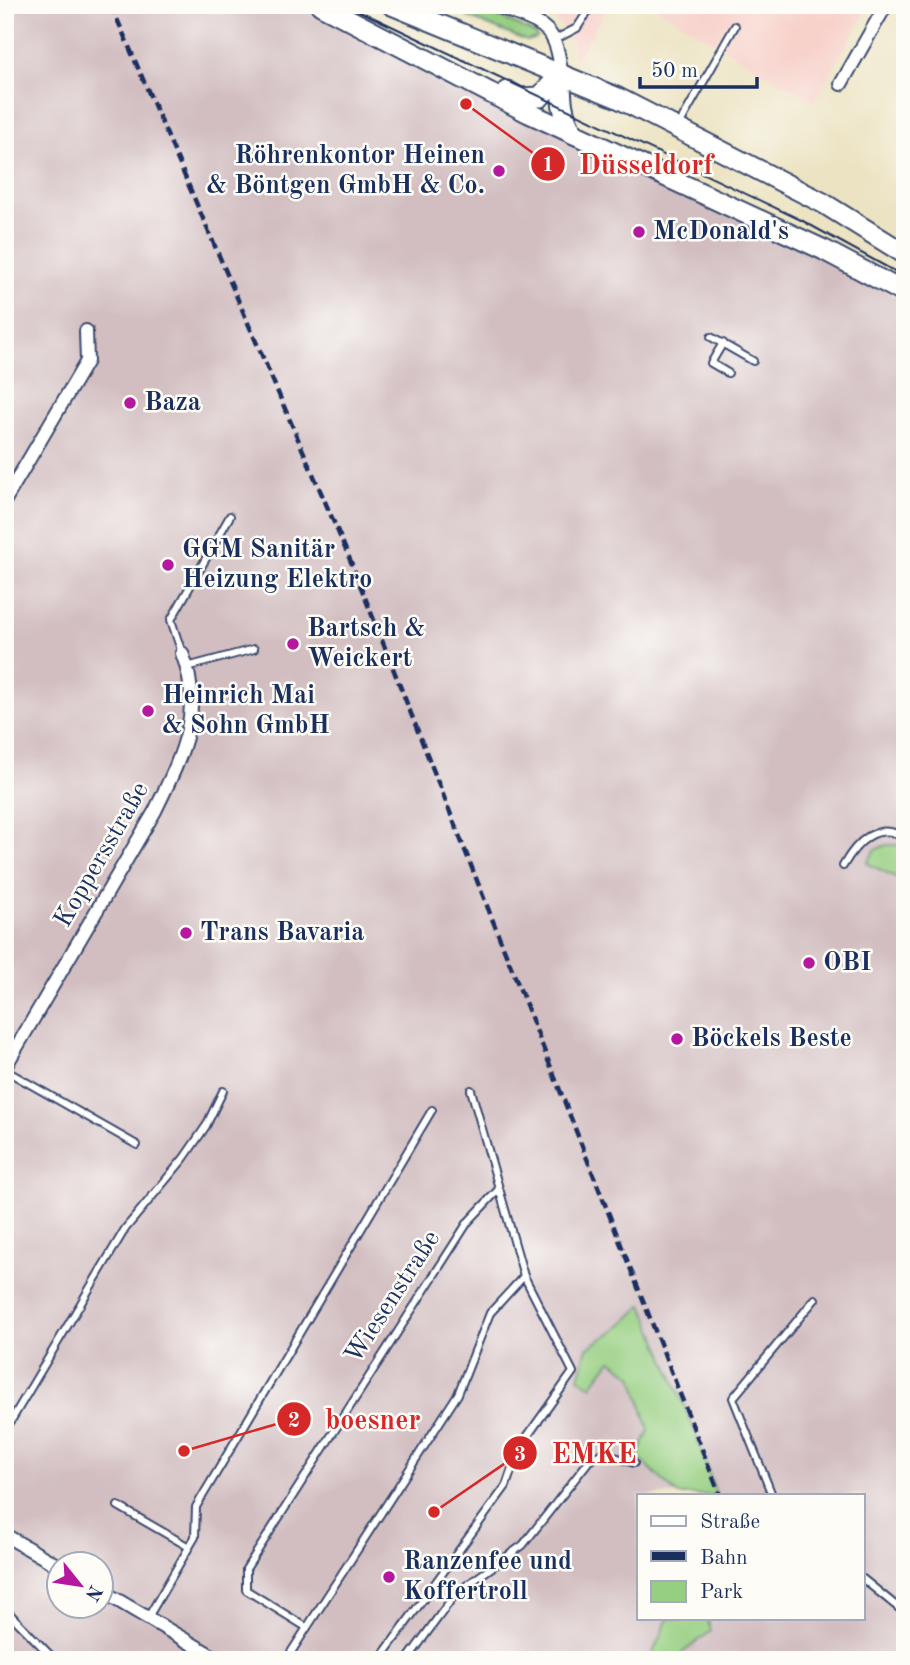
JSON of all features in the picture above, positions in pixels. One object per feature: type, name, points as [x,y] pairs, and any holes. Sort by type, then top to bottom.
[{"type":"main road","points":[[321,5],[476,87],[824,250],[905,293]]},
{"type":"main road","points":[[392,5],[561,74],[678,127],[823,203],[905,254]]},
{"type":"main road","points":[[476,87],[508,91],[530,99],[547,92],[561,74]]},
{"type":"main road","points":[[561,74],[562,108],[574,134]]},
{"type":"street","points":[[495,5],[548,29],[556,39],[561,74]]},
{"type":"street","points":[[841,85],[886,5]]},
{"type":"street","points":[[5,500],[87,361],[86,331]]},
{"type":"street","name":"Koppersstraße","points":[[5,1068],[171,779],[193,711],[193,688],[182,653]]},
{"type":"street","points":[[5,1535],[46,1559]]},
{"type":"street","points":[[116,1600],[219,1660]]},
{"type":"lane","points":[[556,39],[577,28],[592,5]]},
{"type":"lane","points":[[678,127],[736,26]]},
{"type":"lane","points":[[711,337],[753,361]]},
{"type":"lane","points":[[723,343],[711,363],[728,373]]},
{"type":"lane","points":[[182,653],[171,620],[230,516]]},
{"type":"lane","points":[[187,667],[254,649]]},
{"type":"lane","points":[[842,866],[855,845],[870,835],[882,831],[905,838]]},
{"type":"lane","points":[[5,1068],[137,1145]]},
{"type":"lane","points":[[379,1660],[506,1486],[519,1448],[573,1372],[524,1276],[471,1090]]},
{"type":"lane","points":[[5,1431],[125,1229],[184,1158],[206,1126],[223,1091]]},
{"type":"lane","points":[[147,1619],[195,1537],[196,1507],[432,1110]]},
{"type":"lane","name":"Wiesenstraße","points":[[306,1627],[246,1590],[246,1569],[468,1222],[499,1189]]},
{"type":"lane","points":[[288,1659],[306,1627],[458,1394],[490,1313],[524,1276]]},
{"type":"lane","points":[[772,1494],[733,1398],[815,1299]]},
{"type":"lane","points":[[407,1660],[456,1593],[523,1545],[589,1461],[602,1453],[634,1464]]},
{"type":"lane","points":[[118,1506],[189,1547]]},
{"type":"lane","points":[[864,1580],[905,1613]]},
{"type":"lane","points":[[5,1609],[55,1660]]},
{"type":"lane","points":[[187,1660],[197,1647]]},
{"type":"shaded area","points":[[5,5],[309,5],[823,256],[905,301],[905,1660],[5,1660]]},
{"type":"shaded area","points":[[524,5],[609,5],[575,62],[573,45],[560,24]]},
{"type":"shaded area","points":[[652,5],[870,5],[814,102]]},
{"type":"green space","points":[[439,5],[473,5],[536,34],[537,38],[527,41]]},
{"type":"green space","points":[[886,845],[898,845],[905,849],[905,882],[867,863],[875,850]]},
{"type":"green space","points":[[643,1305],[697,1437],[716,1494],[677,1494],[637,1456],[649,1431],[633,1376],[611,1360],[591,1386],[579,1378],[587,1348],[616,1330]]},
{"type":"green space","points":[[667,1620],[708,1620],[711,1631],[673,1660],[650,1660]]},
{"type":"tram line","points":[[347,5],[801,220],[905,277]]},
{"type":"railway","points":[[111,5],[351,562],[720,1494]]},
{"type":"place","name":"Düsseldorf","points":[[466,104]]},
{"type":"place","name":"Röhrenkontor Heinen & Böntgen GmbH & Co.","points":[[499,171]]},
{"type":"place","name":"McDonald's","points":[[639,232]]},
{"type":"place","name":"Baza","points":[[130,403]]},
{"type":"place","name":"GGM Sanitär Heizung Elektro","points":[[168,565]]},
{"type":"place","name":"Bartsch & Weickert","points":[[293,644]]},
{"type":"place","name":"Heinrich Mai & Sohn GmbH","points":[[148,711]]},
{"type":"place","name":"Trans Bavaria","points":[[186,933]]},
{"type":"place","name":"OBI","points":[[809,963]]},
{"type":"place","name":"Böckels Beste","points":[[677,1039]]},
{"type":"place","name":"boesner","points":[[184,1451]]},
{"type":"place","name":"EMKE","points":[[434,1512]]},
{"type":"place","name":"Ranzenfee und Koffertroll","points":[[389,1577]]}]
